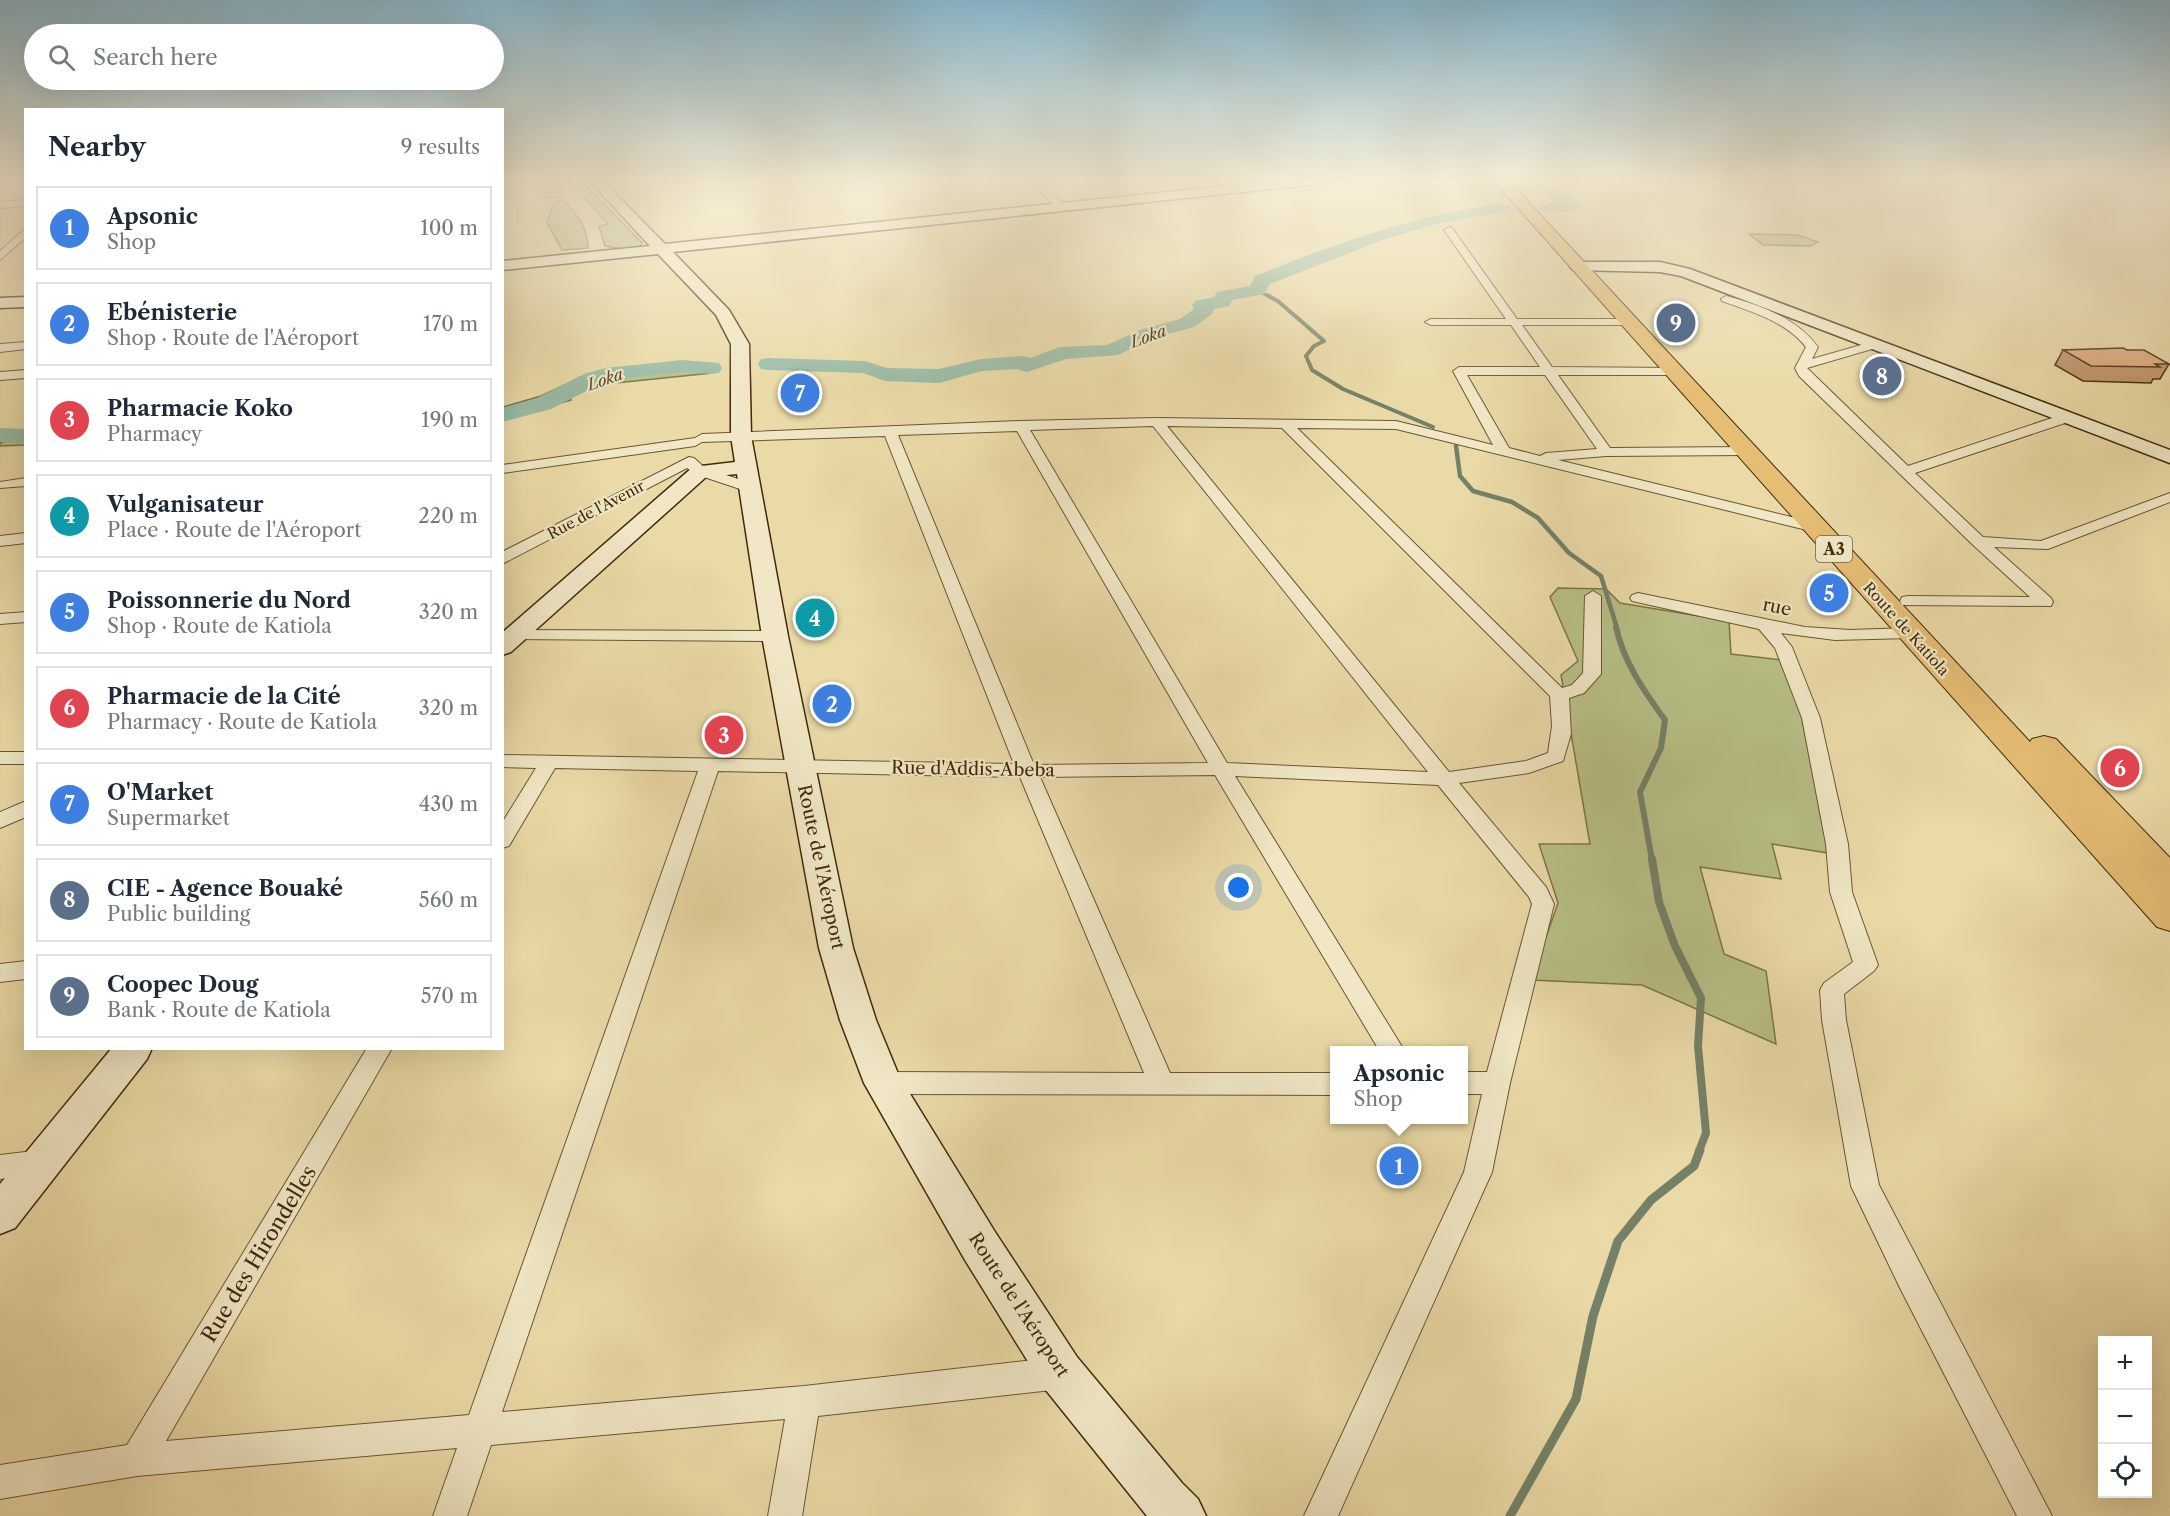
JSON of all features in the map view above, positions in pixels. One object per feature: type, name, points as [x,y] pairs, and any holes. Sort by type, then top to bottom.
[{"type":"highway","name":"Route de Katiola","points":[[1568,250],[1696,373],[2170,881]]},
{"type":"highway","name":"Route de Katiola","points":[[1570,250],[1627,322],[2170,917]]},
{"type":"main road","points":[[504,266],[662,250]]},
{"type":"main road","name":"Route de l'Aéroport","points":[[662,250],[723,313],[740,344],[741,426],[747,477],[800,766],[836,948],[858,1020],[883,1083],[980,1246],[1061,1372],[1181,1516]]},
{"type":"main road","points":[[1585,267],[1674,269],[2170,458]]},
{"type":"main road","points":[[0,303],[24,302]]},
{"type":"main road","points":[[509,641],[694,466],[747,477]]},
{"type":"main road","points":[[0,1215],[132,1050]]},
{"type":"street","points":[[1463,250],[1606,452]]},
{"type":"street","points":[[1726,298],[1781,320],[1798,332],[1812,347],[1802,365],[1803,373],[1977,541],[2045,602],[1908,601]]},
{"type":"street","points":[[1431,322],[1627,322]]},
{"type":"street","points":[[0,348],[24,345]]},
{"type":"street","points":[[1802,365],[1875,345]]},
{"type":"street","points":[[1504,452],[1459,371],[1672,371]]},
{"type":"street","points":[[0,376],[24,374]]},
{"type":"street","points":[[1906,471],[2066,418]]},
{"type":"street","points":[[1157,422],[1444,779],[1539,893],[1544,904],[1497,1083],[1478,1172],[1321,1516]]},
{"type":"street","points":[[504,469],[698,440],[741,426],[889,430],[1157,422],[1396,425],[1815,528]]},
{"type":"street","points":[[1286,424],[1559,695],[1578,689],[1592,674],[1593,596]]},
{"type":"street","points":[[694,466],[686,456],[687,450],[698,440],[741,426]]},
{"type":"street","points":[[1020,426],[1221,770],[1390,1046]]},
{"type":"street","points":[[889,430],[1027,771],[1161,1082]]},
{"type":"street","points":[[1529,458],[1606,452],[1745,451]]},
{"type":"street","name":"Rue de l'Avenir","points":[[504,559],[694,466]]},
{"type":"street","points":[[4,485],[24,482]]},
{"type":"street","points":[[1977,541],[2043,546],[2170,497]]},
{"type":"street","points":[[0,541],[24,538]]},
{"type":"street","name":"rue","points":[[1638,598],[1673,603],[1792,631],[1910,633]]},
{"type":"street","points":[[0,619],[24,617]]},
{"type":"street","points":[[1764,624],[1783,647],[1811,718],[1837,844],[1841,892],[1866,966],[1833,990],[1834,1020],[1865,1186],[1910,1278],[2035,1516]]},
{"type":"street","points":[[509,641],[775,636]]},
{"type":"street","name":"Rue d'Addis-Abeba","points":[[504,762],[1027,771],[1221,770],[1444,779],[1529,767],[1556,757],[1562,729],[1559,695]]},
{"type":"street","points":[[0,758],[24,758]]},
{"type":"street","points":[[504,838],[549,762]]},
{"type":"street","points":[[450,1516],[710,765]]},
{"type":"street","points":[[0,821],[24,809]]},
{"type":"street","points":[[0,973],[24,970]]},
{"type":"street","name":"Rue des Hirondelles","points":[[137,1460],[379,1050]]},
{"type":"street","points":[[883,1083],[1330,1084]]},
{"type":"street","points":[[1468,1083],[1497,1083]]},
{"type":"street","points":[[0,1167],[44,1162]]},
{"type":"street","points":[[0,1482],[137,1460],[804,1402],[1061,1372]]},
{"type":"street","points":[[785,1516],[804,1402]]},
{"type":"green space","points":[[712,364],[712,373],[596,385],[570,396],[571,400],[504,420],[504,407],[541,396],[584,376],[602,371]]},
{"type":"green space","points":[[0,430],[24,431],[24,445],[0,446]]},
{"type":"green space","points":[[1558,588],[1606,589],[1620,603],[1729,621],[1731,654],[1791,661],[1828,853],[1772,844],[1781,879],[1700,867],[1724,954],[1766,971],[1776,1044],[1642,985],[1531,980],[1558,903],[1539,844],[1590,844],[1561,675],[1578,661],[1550,597]]},
{"type":"building","points":[[2123,348],[2144,350],[2169,364],[2155,364],[2160,367],[2091,366],[2063,350]]},
{"type":"waterway","name":"Loka","points":[[769,364],[865,367],[885,374],[939,376],[981,365],[1022,362],[1027,366],[1056,357],[1060,353],[1111,351],[1147,334],[1187,323],[1205,310],[1202,305],[1222,302],[1224,296],[1257,290],[1262,280],[1337,250]]},
{"type":"waterway","points":[[1257,290],[1269,297]]},
{"type":"waterway","points":[[1267,295],[1279,302],[1324,341],[1314,346],[1306,356],[1312,370],[1343,389],[1433,427]]},
{"type":"waterway","name":"Loka","points":[[504,414],[543,404],[592,379],[614,373],[682,366],[711,368]]},
{"type":"waterway","name":"Loka","points":[[0,435],[24,436]]},
{"type":"waterway","name":"Loka","points":[[0,442],[17,435]]},
{"type":"waterway","points":[[1456,446],[1460,476],[1473,491],[1512,502],[1538,518],[1569,553],[1601,576],[1617,628]]},
{"type":"waterway","points":[[1616,627],[1629,665],[1665,720],[1661,748],[1640,792],[1652,860]]},
{"type":"waterway","points":[[1652,859],[1659,902],[1675,946],[1701,998],[1698,1046],[1706,1133],[1699,1151]]},
{"type":"waterway","points":[[1510,1516],[1576,1399],[1593,1316],[1618,1241],[1651,1200],[1694,1166],[1700,1150]]},
{"type":"place","name":"Coopec Doug","points":[[1676,323]]},
{"type":"place","name":"CIE - Agence Bouaké","points":[[1882,376]]},
{"type":"place","name":"O'Market","points":[[800,393]]},
{"type":"place","name":"Poissonnerie du Nord","points":[[1829,593]]},
{"type":"place","name":"Vulganisateur","points":[[815,618]]},
{"type":"place","name":"Ebénisterie","points":[[832,704]]},
{"type":"place","name":"Pharmacie Koko","points":[[724,735]]},
{"type":"place","name":"Pharmacie de la Cité","points":[[2120,768]]},
{"type":"place","name":"Apsonic","points":[[1399,1166]]}]
